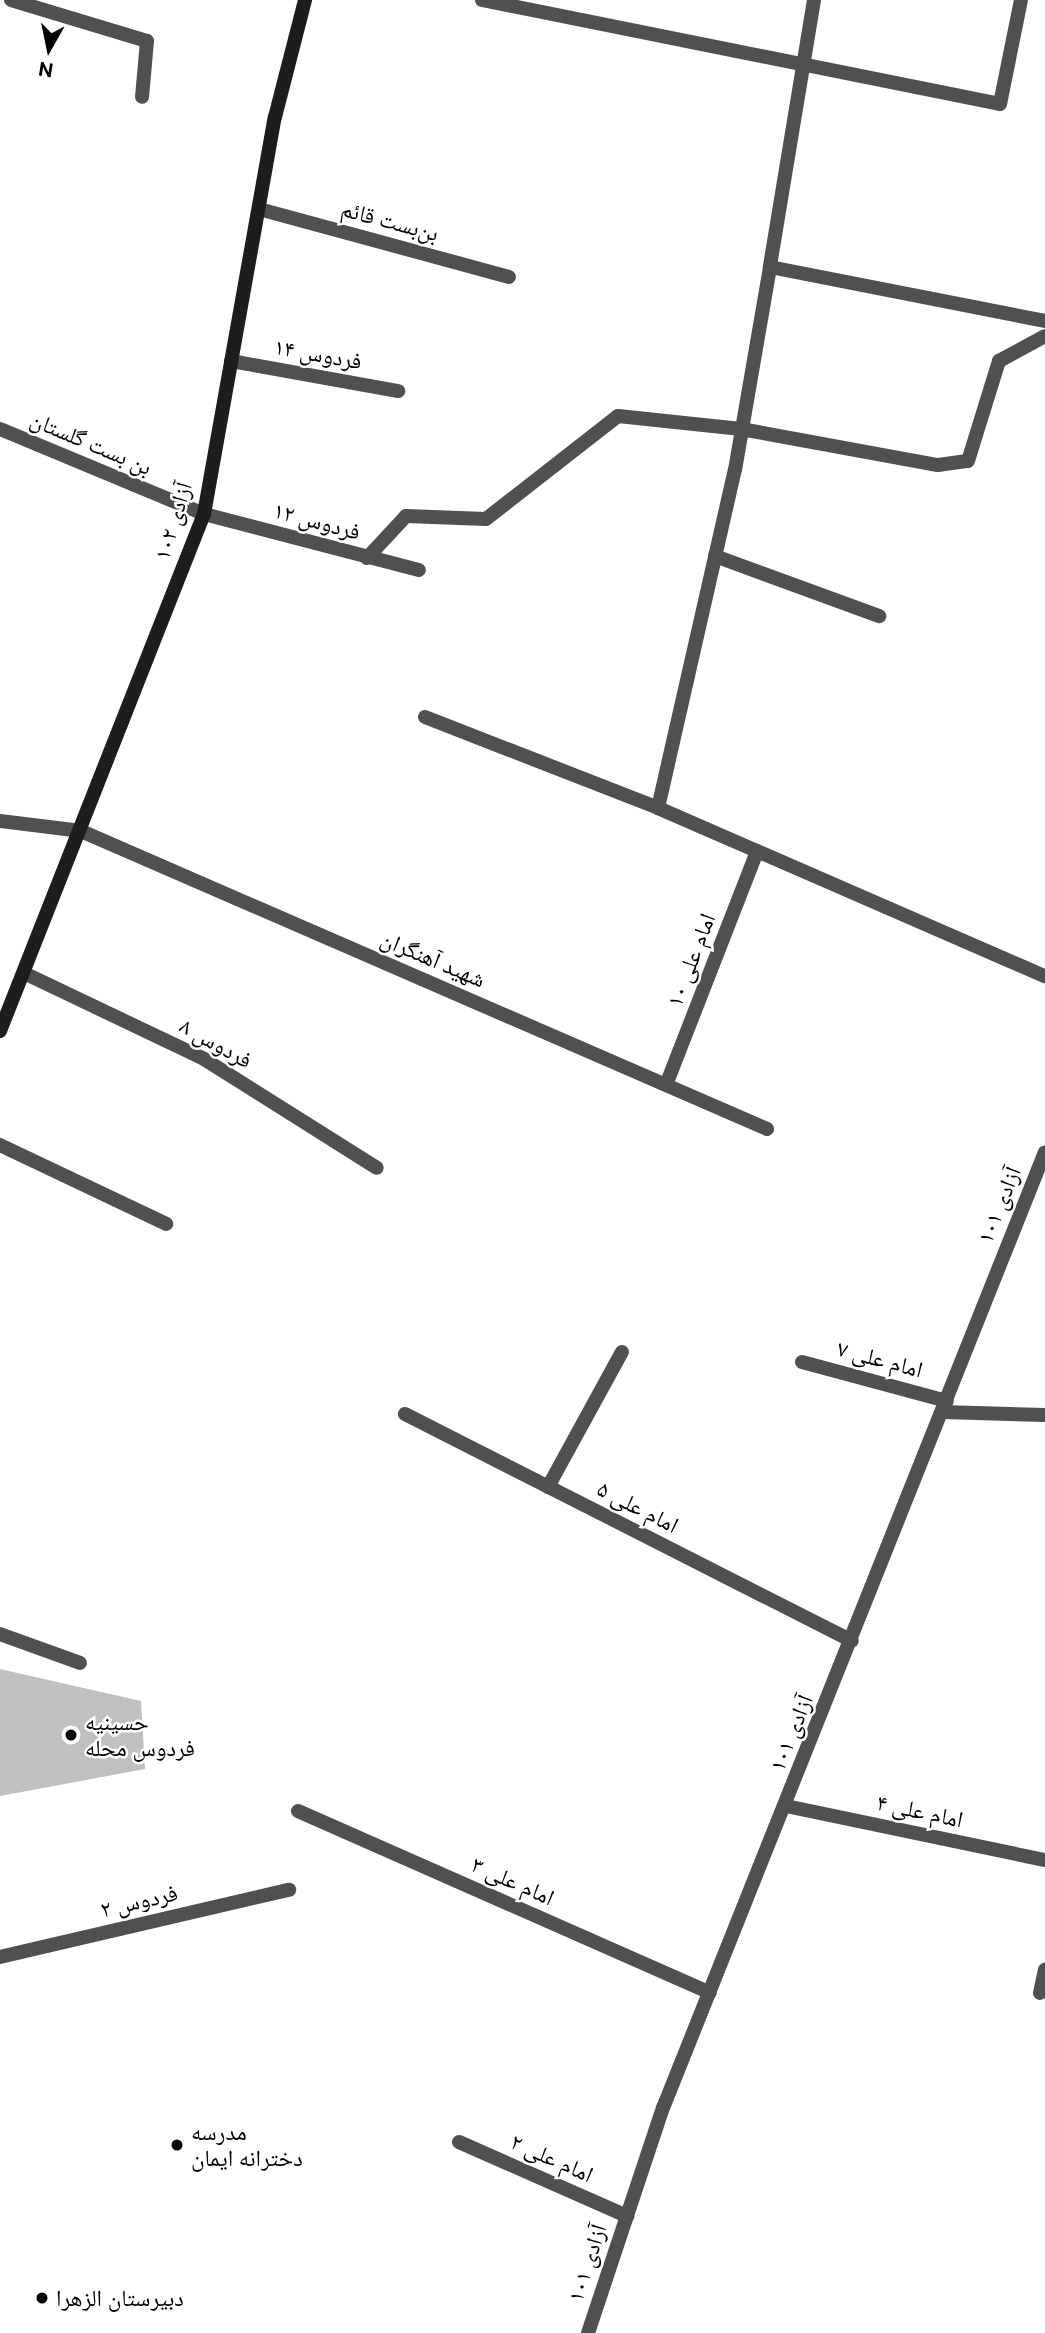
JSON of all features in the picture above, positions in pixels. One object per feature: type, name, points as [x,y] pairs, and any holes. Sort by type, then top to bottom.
[{"type":"street","points":[[11,0],[147,41],[142,97]]},
{"type":"street","name":"آزادی ۱۰۲","points":[[0,1031],[204,514],[275,117],[305,0]]},
{"type":"street","points":[[482,0],[1000,104],[1021,0]]},
{"type":"street","points":[[658,808],[741,429],[814,0]]},
{"type":"street","name":"بن‌بست قائم","points":[[259,209],[509,277]]},
{"type":"street","points":[[770,267],[1045,321]]},
{"type":"street","points":[[367,558],[406,516],[486,519],[618,416],[741,429],[938,465],[968,461],[999,361],[1045,336]]},
{"type":"street","name":"فردوس ۱۴","points":[[231,361],[398,390]]},
{"type":"street","name":"بن بست گلستان","points":[[0,429],[204,514]]},
{"type":"street","name":"فردوس ۱۲","points":[[204,514],[419,570]]},
{"type":"street","points":[[715,556],[879,616]]},
{"type":"street","points":[[425,717],[658,808],[1045,976]]},
{"type":"street","name":"شهید آهنگران","points":[[0,821],[81,831],[767,1129]]},
{"type":"street","name":"امام علی ۱۰","points":[[666,1085],[757,851]]},
{"type":"street","name":"فردوس ۸","points":[[24,973],[204,1059],[377,1168]]},
{"type":"street","points":[[0,1145],[166,1224]]},
{"type":"street","name":"آزادی ۱۰۱","points":[[588,2333],[663,2108],[852,1641],[1045,1152]]},
{"type":"street","points":[[548,1487],[622,1352]]},
{"type":"street","name":"امام علی ۷","points":[[802,1362],[945,1406],[1045,1415]]},
{"type":"street","name":"امام علی ۵","points":[[405,1414],[852,1641]]},
{"type":"street","points":[[0,1634],[80,1663]]},
{"type":"street","name":"امام علی ۴","points":[[786,1806],[1045,1860]]},
{"type":"street","name":"امام علی ۳","points":[[298,1811],[710,1993]]},
{"type":"street","name":"فردوس ۲","points":[[0,1957],[289,1890]]},
{"type":"street","points":[[1040,1993],[1045,1970]]},
{"type":"street","name":"امام علی ۲","points":[[459,2142],[627,2216]]},
{"type":"building","name":"حسینیه فردوس محله","points":[[0,1669],[141,1701],[145,1769],[0,1796]]},
{"type":"place","name":"حسینیه فردوس محله","points":[[71,1735]]},
{"type":"place","name":"مدرسه دخترانه ایمان","points":[[177,2145]]},
{"type":"place","name":"دبیرستان الزهرا","points":[[42,2298]]}]
